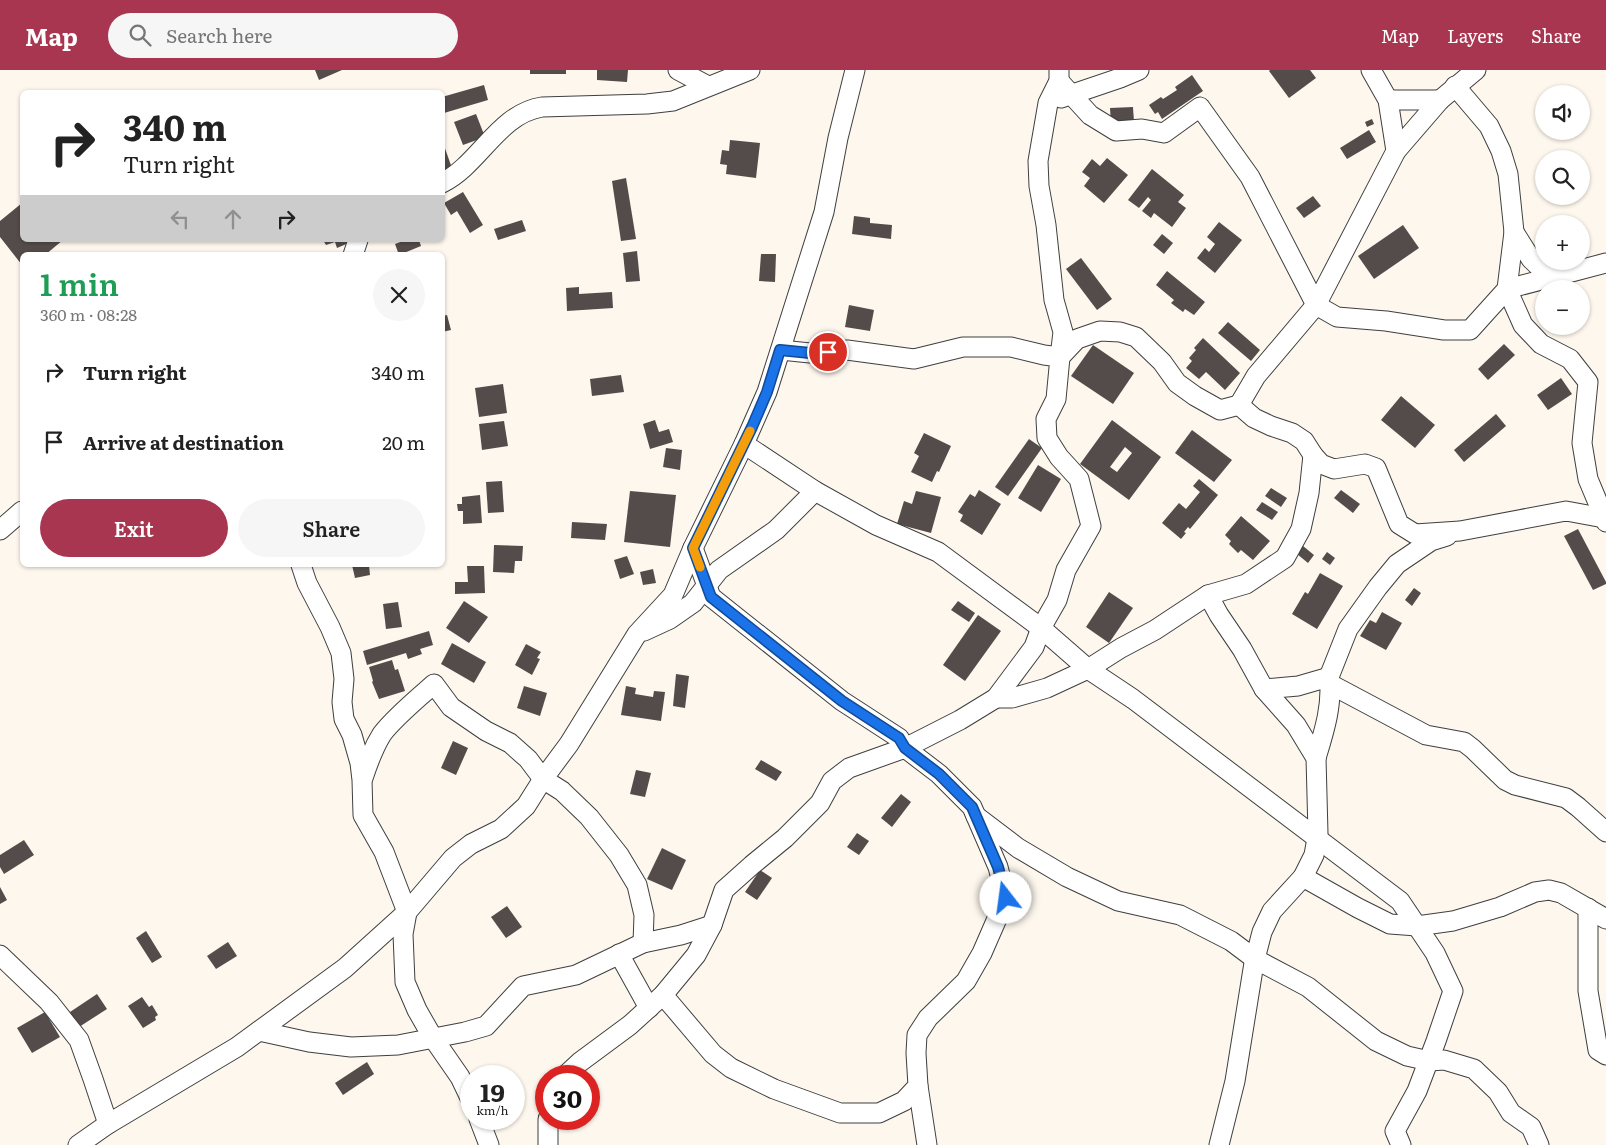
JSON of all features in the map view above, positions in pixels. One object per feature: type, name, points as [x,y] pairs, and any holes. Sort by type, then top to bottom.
[{"type":"street","points":[[678,70],[708,86]]},
{"type":"street","points":[[445,180],[461,171],[505,124],[531,109],[542,107],[647,104],[673,101],[750,70]]},
{"type":"street","points":[[78,1145],[108,1124],[237,1047],[345,968],[407,912],[453,858],[470,844],[501,829],[526,806],[569,744],[637,634],[673,594],[693,548],[744,444],[767,392],[824,212],[838,138],[855,70]]},
{"type":"street","points":[[577,1065],[630,1025],[663,995],[696,955],[712,924],[724,890],[792,831],[820,803],[832,781],[849,768],[905,748],[960,720],[996,698],[1034,647],[1041,628],[1057,600],[1066,570],[1091,526],[1080,479],[1059,457],[1047,438],[1046,419],[1056,399],[1063,332],[1054,300],[1046,225],[1039,186],[1038,170],[1041,136],[1048,102],[1063,82],[1120,78],[1140,70]]},
{"type":"street","points":[[1371,70],[1388,100],[1396,151]]},
{"type":"street","points":[[780,350],[810,353],[847,350],[914,359],[963,347],[1012,347],[1044,355],[1060,356],[1077,339],[1100,331],[1120,332],[1136,336],[1162,362],[1177,383],[1196,396],[1220,410],[1239,406],[1256,376],[1316,305],[1396,151],[1440,100],[1476,70]]},
{"type":"street","points":[[1063,82],[1090,115],[1116,131],[1142,129],[1164,133],[1200,107],[1250,177],[1316,305],[1337,317],[1444,330],[1470,330],[1507,289],[1552,279],[1606,263]]},
{"type":"street","points":[[1455,86],[1489,126],[1501,150],[1508,174],[1514,232],[1507,289],[1523,326],[1541,344],[1570,359],[1588,382],[1582,443],[1588,479],[1605,520]]},
{"type":"street","points":[[1388,100],[1440,100]]},
{"type":"street","points":[[1514,232],[1531,259],[1552,279]]},
{"type":"street","points":[[1239,406],[1254,418],[1292,433],[1304,441],[1313,455],[1322,464],[1334,469],[1365,464],[1376,468],[1399,524],[1415,534],[1460,532]]},
{"type":"street","points":[[744,444],[815,491],[876,525],[938,552],[1041,628],[1088,670],[1133,699],[1400,901],[1435,953],[1453,991],[1417,1091],[1395,1131],[1400,1145]]},
{"type":"street","points":[[996,698],[1012,698],[1046,688],[1088,670],[1121,648],[1155,630],[1208,595],[1246,584],[1286,558],[1301,529],[1309,493],[1313,455]]},
{"type":"street","points":[[637,634],[670,619],[693,603],[719,570],[776,530],[815,491]]},
{"type":"street","points":[[1219,1145],[1235,1081],[1255,959],[1262,932],[1272,911],[1303,878],[1314,855],[1317,838],[1316,758],[1324,732],[1329,704],[1329,680],[1348,629],[1397,564],[1431,541],[1460,532],[1566,511],[1605,520]]},
{"type":"street","points":[[0,530],[20,513]]},
{"type":"street","points":[[693,548],[711,597],[842,701],[899,738],[905,748],[939,774],[972,807],[998,867],[1006,898],[982,953],[966,981],[928,1018],[917,1035],[918,1086],[926,1145]]},
{"type":"street","points":[[302,567],[307,583],[341,653],[344,679],[342,702],[344,719],[352,735],[360,762],[364,815],[384,852],[407,912],[403,934],[405,982],[417,1010],[460,1077]]},
{"type":"street","points":[[1208,595],[1264,688],[1296,725],[1316,758]]},
{"type":"street","points":[[1264,688],[1298,686],[1329,680],[1426,735],[1464,742],[1473,748],[1505,780],[1515,785],[1566,798],[1606,832]]},
{"type":"street","points":[[362,780],[370,757],[383,734],[415,700],[434,684],[451,707],[486,732],[510,743],[528,759],[543,779],[562,791],[589,817],[619,855],[637,885],[644,915],[643,942]]},
{"type":"street","points":[[976,815],[1018,848],[1067,877],[1118,901],[1180,915],[1231,942],[1255,959],[1308,987],[1376,1041],[1407,1056],[1429,1061],[1444,1060],[1474,1069],[1498,1092],[1510,1114],[1531,1127],[1538,1145]]},
{"type":"street","points":[[1303,878],[1390,924],[1417,926],[1453,921],[1500,907],[1535,892],[1548,890],[1561,892],[1606,919]]},
{"type":"street","points":[[1588,908],[1588,992],[1598,1050],[1606,1054]]},
{"type":"street","points":[[259,1031],[309,1042],[351,1047],[398,1044],[486,1026],[523,986],[576,975],[643,942],[681,934],[712,924]]},
{"type":"street","points":[[619,954],[649,1008]]},
{"type":"street","points":[[0,955],[50,1002],[78,1040],[108,1124]]},
{"type":"street","points":[[663,995],[713,1054],[731,1068],[774,1090],[840,1113],[880,1113],[904,1101],[918,1086]]},
{"type":"street","points":[[483,1130],[489,1145]]},
{"type":"street","points":[[548,1130],[548,1145]]},
{"type":"building","points":[[315,70],[342,70],[319,80]]},
{"type":"building","points":[[530,70],[566,70],[566,74],[530,74]]},
{"type":"building","points":[[597,70],[628,70],[627,82],[597,80]]},
{"type":"building","points":[[1270,70],[1310,70],[1316,78],[1289,98]]},
{"type":"building","points":[[1192,75],[1203,91],[1162,119],[1158,112],[1155,114],[1149,105],[1177,90],[1175,87]]},
{"type":"building","points":[[484,85],[488,100],[445,113],[445,96]]},
{"type":"building","points":[[1133,107],[1134,122],[1111,123],[1110,108]]},
{"type":"building","points":[[476,114],[485,137],[463,145],[454,122]]},
{"type":"building","points":[[1372,119],[1374,124],[1367,127],[1365,122]]},
{"type":"building","points":[[1369,130],[1376,142],[1347,159],[1340,148]]},
{"type":"building","points":[[730,140],[760,143],[756,178],[726,174],[727,165],[720,164],[722,150],[729,151]]},
{"type":"building","points":[[445,148],[453,171],[445,173]]},
{"type":"building","points":[[1107,158],[1128,175],[1104,203],[1084,186],[1090,178],[1082,172],[1092,159],[1100,166]]},
{"type":"building","points":[[1152,169],[1184,195],[1178,202],[1186,208],[1172,227],[1154,213],[1151,218],[1142,211],[1151,200],[1148,197],[1139,208],[1128,200]]},
{"type":"building","points":[[626,178],[636,239],[621,241],[612,181]]},
{"type":"building","points":[[463,192],[483,225],[470,233],[457,211],[451,215],[445,202]]},
{"type":"building","points":[[1313,196],[1321,206],[1304,218],[1296,208]]},
{"type":"building","points":[[20,205],[20,242],[61,242],[49,252],[20,252],[20,262],[0,237],[0,221]]},
{"type":"building","points":[[854,216],[870,218],[870,223],[892,225],[891,239],[852,234]]},
{"type":"building","points":[[522,220],[526,231],[498,240],[494,229]]},
{"type":"building","points":[[1219,222],[1242,240],[1215,273],[1197,258],[1205,248],[1209,252],[1215,244],[1207,237]]},
{"type":"building","points":[[1403,225],[1419,248],[1374,279],[1358,256]]},
{"type":"building","points":[[1162,234],[1173,243],[1164,254],[1153,245]]},
{"type":"building","points":[[324,242],[335,242],[326,245]]},
{"type":"building","points":[[335,242],[351,242],[337,248]]},
{"type":"building","points":[[400,242],[420,242],[421,246],[406,252],[398,252],[395,244]]},
{"type":"building","points":[[637,251],[640,281],[626,282],[623,253]]},
{"type":"building","points":[[761,254],[776,254],[775,282],[759,281]]},
{"type":"building","points":[[1081,258],[1112,299],[1097,310],[1066,269]]},
{"type":"building","points":[[1167,271],[1205,302],[1194,315],[1185,309],[1183,312],[1171,303],[1174,300],[1156,285]]},
{"type":"building","points":[[579,287],[579,294],[612,292],[613,308],[567,311],[566,288]]},
{"type":"building","points":[[849,305],[874,310],[870,331],[845,327]]},
{"type":"building","points":[[445,315],[447,315],[451,330],[445,331]]},
{"type":"building","points":[[1228,322],[1260,350],[1251,361],[1218,333]]},
{"type":"building","points":[[1203,338],[1240,373],[1225,390],[1206,372],[1199,379],[1186,368],[1192,361],[1189,358],[1196,350],[1194,348]]},
{"type":"building","points":[[1504,344],[1515,355],[1488,380],[1478,369]]},
{"type":"building","points":[[1093,345],[1134,373],[1113,404],[1071,376]]},
{"type":"building","points":[[621,375],[624,392],[592,396],[590,379]]},
{"type":"building","points":[[1561,378],[1572,394],[1548,410],[1537,395]]},
{"type":"building","points":[[503,384],[507,413],[479,417],[475,388]]},
{"type":"building","points":[[1401,396],[1435,425],[1415,448],[1381,420]]},
{"type":"building","points":[[1496,414],[1506,426],[1464,462],[1454,450]]},
{"type":"building","points":[[655,420],[659,432],[669,429],[673,442],[650,449],[643,424]]},
{"type":"building","points":[[1112,420],[1161,457],[1129,500],[1080,464]],"holes":[[[1125,447],[1132,453],[1117,472],[1110,467]]]},
{"type":"building","points":[[504,421],[508,446],[482,450],[479,424]]},
{"type":"building","points":[[1192,430],[1232,460],[1214,482],[1175,453]]},
{"type":"building","points":[[924,433],[951,446],[939,472],[937,471],[932,482],[911,472],[919,456],[914,453]]},
{"type":"building","points":[[1029,439],[1042,448],[1008,496],[995,487]]},
{"type":"building","points":[[666,448],[682,450],[680,470],[663,467]]},
{"type":"building","points":[[1038,465],[1061,479],[1041,512],[1018,498]]},
{"type":"building","points":[[1199,479],[1218,495],[1190,529],[1188,527],[1181,539],[1162,523],[1179,503],[1186,509],[1200,492],[1193,486]]},
{"type":"building","points":[[502,481],[504,512],[488,513],[486,482]]},
{"type":"building","points":[[1271,488],[1287,498],[1281,507],[1265,496]]},
{"type":"building","points":[[979,490],[1001,504],[982,535],[960,521],[963,515],[958,512],[970,494],[975,497]]},
{"type":"building","points":[[1341,490],[1360,504],[1353,513],[1334,498]]},
{"type":"building","points":[[630,491],[676,495],[670,547],[624,542]]},
{"type":"building","points":[[916,491],[941,497],[931,533],[897,524],[904,501],[912,504]]},
{"type":"building","points":[[480,495],[482,523],[463,524],[463,511],[458,511],[457,504],[462,504],[462,497]]},
{"type":"building","points":[[1262,502],[1278,512],[1272,520],[1256,510]]},
{"type":"building","points":[[1241,516],[1270,541],[1253,560],[1241,550],[1238,553],[1229,544],[1231,541],[1225,535]]},
{"type":"building","points":[[572,522],[607,524],[605,540],[571,538]]},
{"type":"building","points":[[1578,529],[1606,582],[1606,584],[1593,590],[1564,536]]},
{"type":"building","points":[[494,545],[523,546],[522,561],[515,561],[514,573],[493,572]]},
{"type":"building","points":[[1303,546],[1314,555],[1308,563],[1297,554]]},
{"type":"building","points":[[1327,552],[1335,558],[1330,565],[1322,559]]},
{"type":"building","points":[[627,556],[634,574],[620,579],[614,560]]},
{"type":"building","points":[[467,566],[484,566],[485,593],[455,594],[455,582],[468,582]]},
{"type":"building","points":[[352,567],[369,567],[370,575],[355,578]]},
{"type":"building","points":[[653,569],[656,583],[643,585],[640,572]]},
{"type":"building","points":[[1320,573],[1343,586],[1317,629],[1292,614],[1305,592],[1308,594]]},
{"type":"building","points":[[1414,588],[1421,593],[1412,606],[1405,600]]},
{"type":"building","points":[[1109,592],[1133,608],[1109,643],[1086,627]]},
{"type":"building","points":[[464,601],[488,617],[469,643],[446,628]]},
{"type":"building","points":[[958,601],[975,613],[969,622],[951,610]]},
{"type":"building","points":[[398,602],[402,627],[386,629],[383,604]]},
{"type":"building","points":[[1382,612],[1402,623],[1386,650],[1360,636],[1370,620],[1376,623]]},
{"type":"building","points":[[978,615],[1001,631],[965,681],[943,665]]},
{"type":"building","points":[[429,631],[433,645],[420,649],[422,654],[408,659],[406,653],[367,665],[363,651]]},
{"type":"building","points":[[452,643],[486,662],[474,683],[441,664]]},
{"type":"building","points":[[526,644],[541,652],[537,658],[540,659],[532,675],[515,665]]},
{"type":"building","points":[[392,660],[395,670],[398,669],[405,691],[379,699],[372,682],[369,667]]},
{"type":"building","points":[[676,674],[689,676],[685,708],[673,706]]},
{"type":"building","points":[[524,686],[547,693],[540,716],[517,708]]},
{"type":"building","points":[[626,686],[636,688],[635,694],[653,697],[654,691],[665,692],[661,721],[621,715]]},
{"type":"building","points":[[453,741],[468,748],[456,775],[441,768]]},
{"type":"building","points":[[761,760],[782,772],[776,781],[755,769]]},
{"type":"building","points":[[636,770],[651,773],[645,797],[630,794]]},
{"type":"building","points":[[901,794],[911,802],[892,827],[881,818]]},
{"type":"building","points":[[857,833],[869,841],[859,855],[847,847]]},
{"type":"building","points":[[24,840],[34,855],[4,874],[0,867],[0,855]]},
{"type":"building","points":[[662,848],[686,860],[672,890],[647,879]]},
{"type":"building","points":[[760,870],[772,878],[757,900],[745,892]]},
{"type":"building","points":[[0,887],[7,900],[0,904]]},
{"type":"building","points":[[507,906],[522,927],[506,938],[491,917]]},
{"type":"building","points":[[146,931],[162,957],[152,963],[136,938]]},
{"type":"building","points":[[228,942],[237,956],[216,969],[207,956]]},
{"type":"building","points":[[97,994],[107,1009],[79,1027],[70,1012]]},
{"type":"building","points":[[142,997],[149,1007],[152,1005],[158,1015],[155,1017],[156,1020],[143,1028],[128,1006]]},
{"type":"building","points":[[45,1012],[60,1037],[32,1053],[17,1028]]},
{"type":"building","points":[[367,1062],[374,1074],[343,1095],[335,1083]]},
{"type":"slow traffic","points":[[700,567],[693,548],[750,431]]},
{"type":"route","points":[[828,352],[810,353],[780,350],[767,392],[752,427],[693,548],[711,597],[842,701],[899,738],[905,748],[939,774],[972,807],[998,867],[1006,898]]}]
